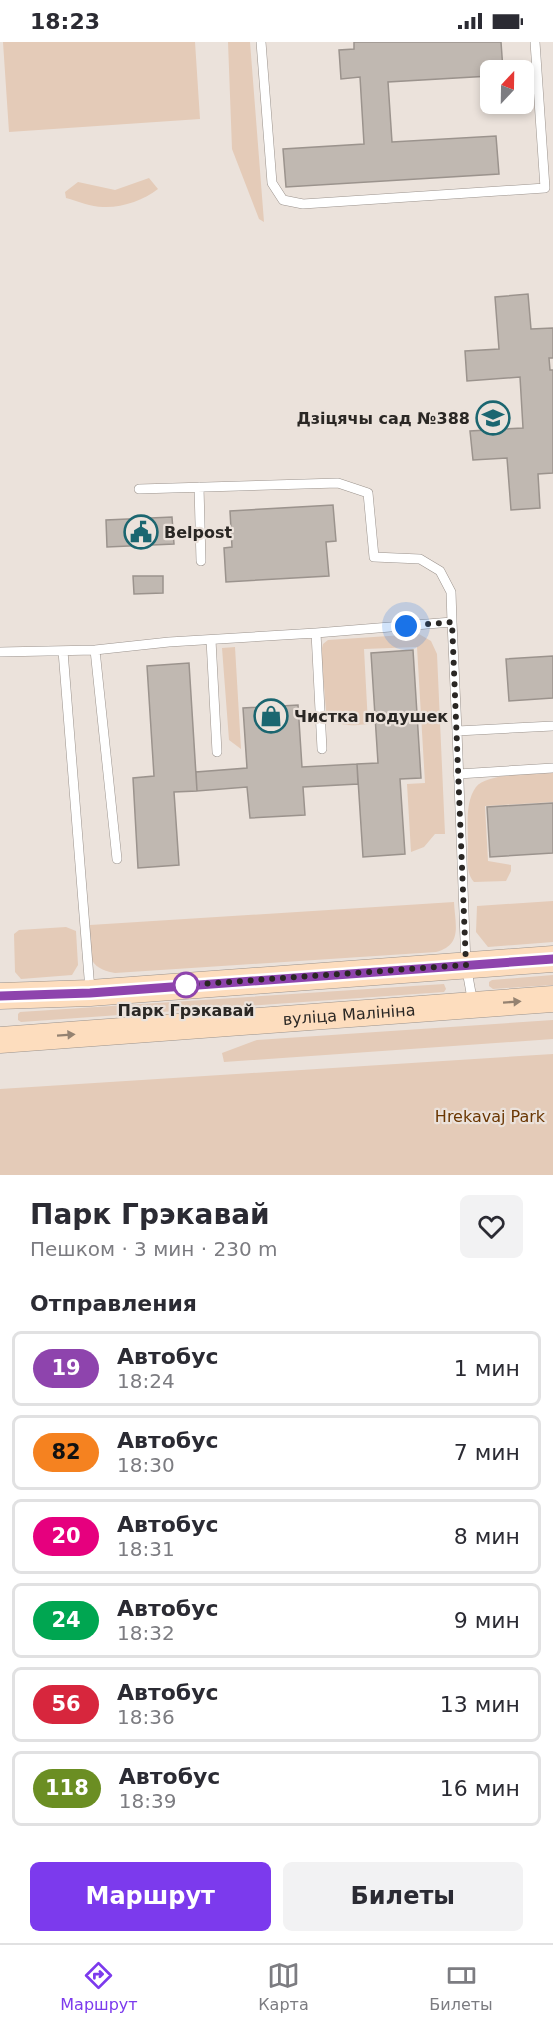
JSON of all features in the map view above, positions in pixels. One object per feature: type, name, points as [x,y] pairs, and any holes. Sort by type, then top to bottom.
[{"type":"main road","points":[[0,996],[90,993],[553,959]]},
{"type":"main road","name":"вуліца Малініна","points":[[0,1040],[553,999]]},
{"type":"lane","points":[[261,42],[272,183],[283,200],[303,204],[545,188],[535,42]]},
{"type":"lane","points":[[140,489],[338,483],[368,494],[374,557],[420,559],[440,571],[451,592],[466,965],[474,1005]]},
{"type":"lane","points":[[199,487],[201,561]]},
{"type":"lane","points":[[0,652],[95,650],[452,622]]},
{"type":"lane","points":[[316,633],[322,749]]},
{"type":"lane","points":[[211,640],[217,752]]},
{"type":"lane","points":[[95,650],[117,858]]},
{"type":"lane","points":[[63,651],[90,993]]},
{"type":"lane","points":[[457,731],[553,726]]},
{"type":"lane","points":[[458,774],[553,768]]},
{"type":"green space","points":[[3,42],[195,42],[200,119],[9,132]]},
{"type":"green space","points":[[228,42],[250,42],[264,222],[259,219],[232,149]]},
{"type":"green space","points":[[149,178],[158,189],[125,205],[98,207],[66,198],[65,192],[78,182],[115,190]]},
{"type":"green space","points":[[419,634],[431,641],[437,654],[445,834],[435,834],[424,847],[411,852],[407,784],[425,783],[417,647],[364,649],[368,724],[355,725],[338,723],[326,710],[321,652],[323,644],[328,640]]},
{"type":"green space","points":[[235,647],[241,749],[229,740],[222,648]]},
{"type":"green space","points":[[553,773],[553,802],[485,806],[488,861],[511,865],[511,871],[506,881],[474,882],[468,869],[468,821],[470,800],[476,787],[482,782],[500,777]]},
{"type":"green space","points":[[553,901],[553,942],[488,947],[476,932],[477,906]]},
{"type":"green space","points":[[454,902],[456,933],[454,939],[445,949],[436,952],[115,973],[94,964],[88,946],[87,930],[90,925]]},
{"type":"green space","points":[[66,927],[76,931],[78,965],[72,975],[21,979],[15,972],[14,934],[19,930]]},
{"type":"green space","points":[[553,975],[553,985],[493,989],[489,986],[492,980]]},
{"type":"green space","points":[[444,984],[446,989],[444,992],[21,1022],[18,1020],[20,1012]]},
{"type":"green space","points":[[553,1020],[553,1039],[224,1062],[222,1053],[257,1040]]},
{"type":"green space","name":"Hrekavaj Park","points":[[553,1054],[553,1175],[0,1175],[0,1089]]},
{"type":"building","points":[[354,42],[501,42],[502,60],[480,60],[480,77],[388,82],[392,142],[496,136],[499,174],[286,187],[283,149],[364,144],[360,77],[341,79],[339,50],[354,49]]},
{"type":"building","points":[[528,294],[531,329],[553,328],[553,358],[549,358],[550,370],[553,370],[553,473],[538,474],[540,508],[511,510],[507,458],[473,460],[470,431],[523,428],[520,377],[467,381],[465,351],[499,349],[495,297]]},
{"type":"building","points":[[333,505],[336,541],[326,542],[329,576],[226,582],[224,548],[232,547],[230,511]]},
{"type":"building","points":[[172,517],[174,544],[107,547],[106,520]]},
{"type":"building","points":[[133,576],[163,576],[163,593],[134,594]]},
{"type":"building","points":[[413,650],[421,778],[400,779],[405,854],[363,857],[357,764],[378,763],[371,653]]},
{"type":"building","points":[[553,656],[553,698],[509,701],[506,659]]},
{"type":"building","points":[[189,663],[197,791],[174,792],[179,865],[138,868],[133,778],[154,776],[147,666]]},
{"type":"building","points":[[298,705],[302,767],[357,764],[358,784],[303,787],[305,815],[250,818],[247,787],[197,791],[196,772],[247,768],[243,708]]},
{"type":"building","points":[[553,803],[553,853],[490,857],[487,807]]},
{"type":"bus line","name":"19","points":[[0,996],[90,993],[553,959]]},
{"type":"place","name":"Дзіцячы сад №388","points":[[493,418]]},
{"type":"place","name":"Belpost","points":[[141,532]]},
{"type":"place","name":"Чистка подушек","points":[[271,716]]},
{"type":"place","name":"Парк Грэкавай","points":[[186,985]]},
{"type":"route","points":[[186,985],[466,965],[452,622],[406,626]]}]
